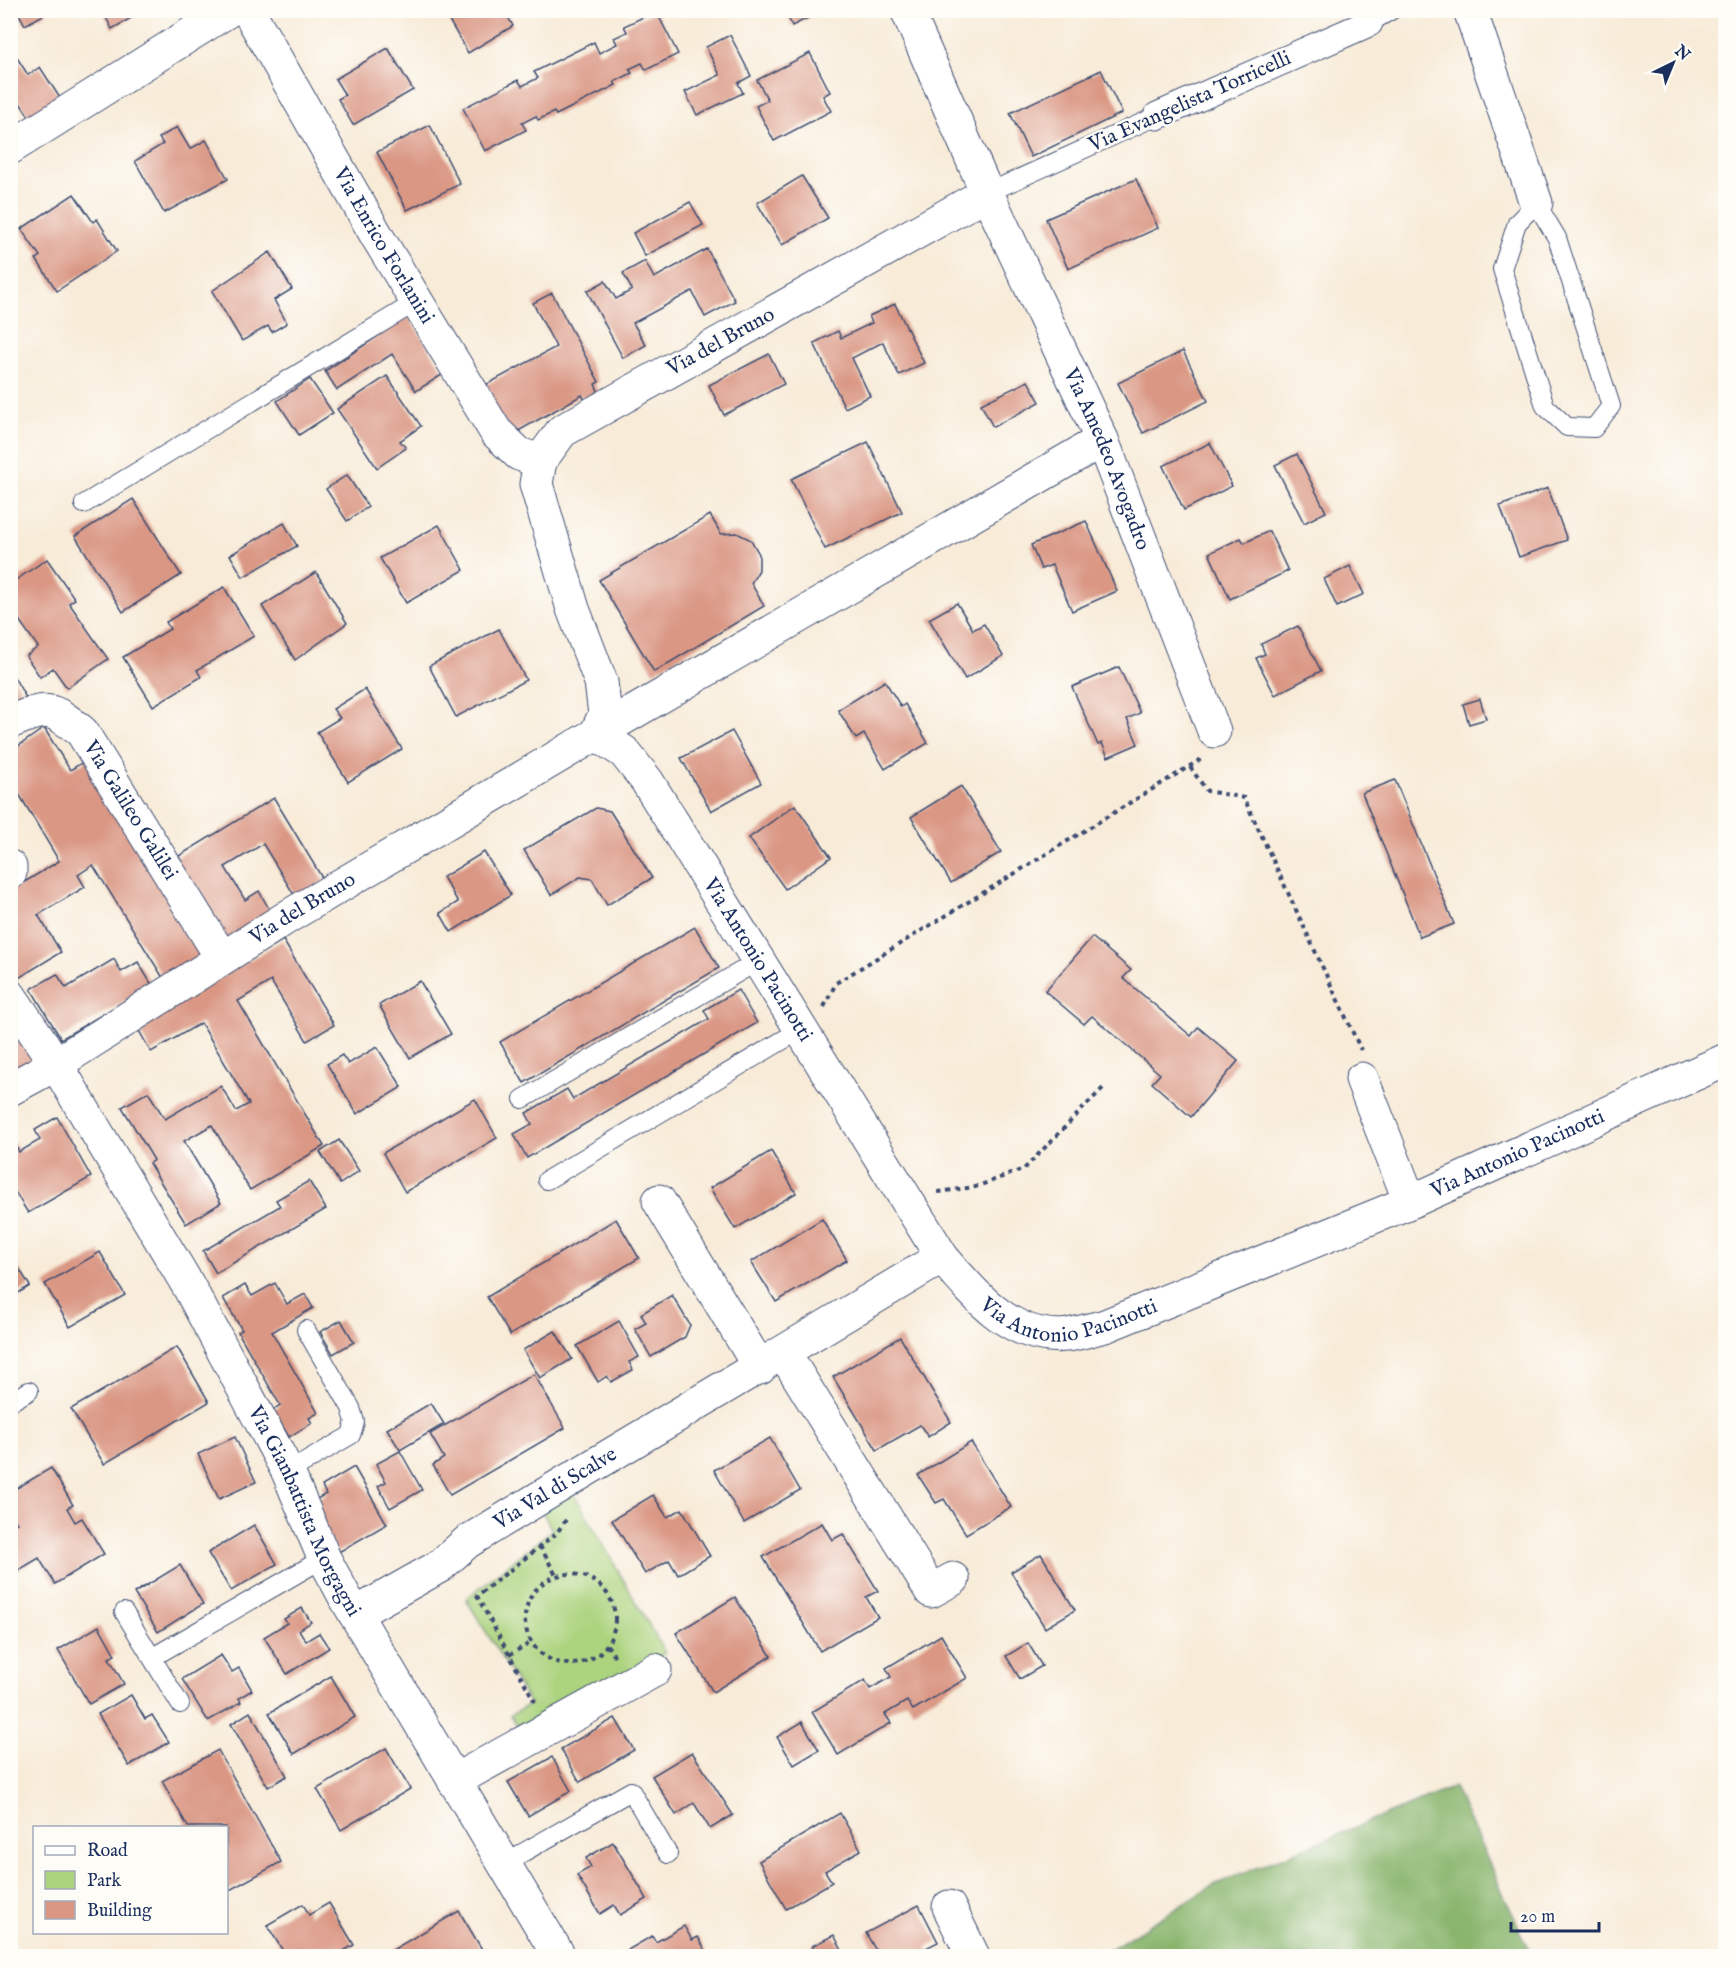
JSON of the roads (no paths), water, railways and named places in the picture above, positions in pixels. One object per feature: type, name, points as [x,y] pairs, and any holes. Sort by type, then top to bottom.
[{"type":"street","points":[[10,148],[229,10]]},
{"type":"street","name":"Via Enrico Forlanini","points":[[248,10],[416,302],[496,432],[519,454],[540,461]]},
{"type":"street","points":[[907,10],[987,193]]},
{"type":"street","points":[[1470,10],[1536,203]]},
{"type":"street","name":"Via Evangelista Torricelli","points":[[1157,117],[1380,16]]},
{"type":"street","name":"Via Amedeo Avogadro","points":[[987,193],[1102,440],[1214,731]]},
{"type":"street","name":"Via del Bruno","points":[[540,461],[562,432],[987,193]]},
{"type":"street","name":"Via del Bruno","points":[[10,1089],[56,1064],[222,958],[596,734],[1102,440]]},
{"type":"street","points":[[540,461],[536,484],[573,609],[602,682],[605,714],[596,734]]},
{"type":"street","name":"Via Galileo Galilei","points":[[10,722],[33,712],[57,712],[82,732],[222,958]]},
{"type":"street","name":"Via Antonio Pacinotti","points":[[596,734],[624,752],[647,781],[942,1257],[973,1294],[1001,1319],[1036,1333],[1066,1335],[1104,1326],[1410,1202],[1725,1060]]},
{"type":"street","points":[[10,867],[10,873]]},
{"type":"street","name":"Via Gianbattista Morgagni","points":[[10,996],[56,1064],[189,1287],[288,1472],[324,1558],[559,1956]]},
{"type":"street","points":[[1362,1079],[1410,1202]]},
{"type":"street","points":[[659,1201],[931,1591],[953,1579]]},
{"type":"street","name":"Via Val di Scalve","points":[[356,1614],[432,1571],[467,1542],[942,1257]]},
{"type":"street","points":[[454,1781],[655,1670]]},
{"type":"street","points":[[949,1907],[973,1956]]},
{"type":"lane","name":"Via Evangelista Torricelli","points":[[987,193],[1157,117]]},
{"type":"lane","points":[[1536,203],[1557,238],[1611,406],[1594,428],[1567,427],[1545,406],[1502,269],[1517,223],[1536,203]]},
{"type":"lane","points":[[84,504],[416,302]]},
{"type":"lane","points":[[522,1099],[758,961]]},
{"type":"lane","points":[[547,1179],[800,1030]]},
{"type":"lane","points":[[288,1472],[351,1435],[355,1422],[351,1408],[306,1330]]},
{"type":"lane","points":[[10,1402],[29,1391]]},
{"type":"lane","points":[[153,1657],[324,1558]]},
{"type":"lane","points":[[124,1612],[180,1704]]},
{"type":"lane","points":[[504,1864],[631,1791],[668,1854]]}]
